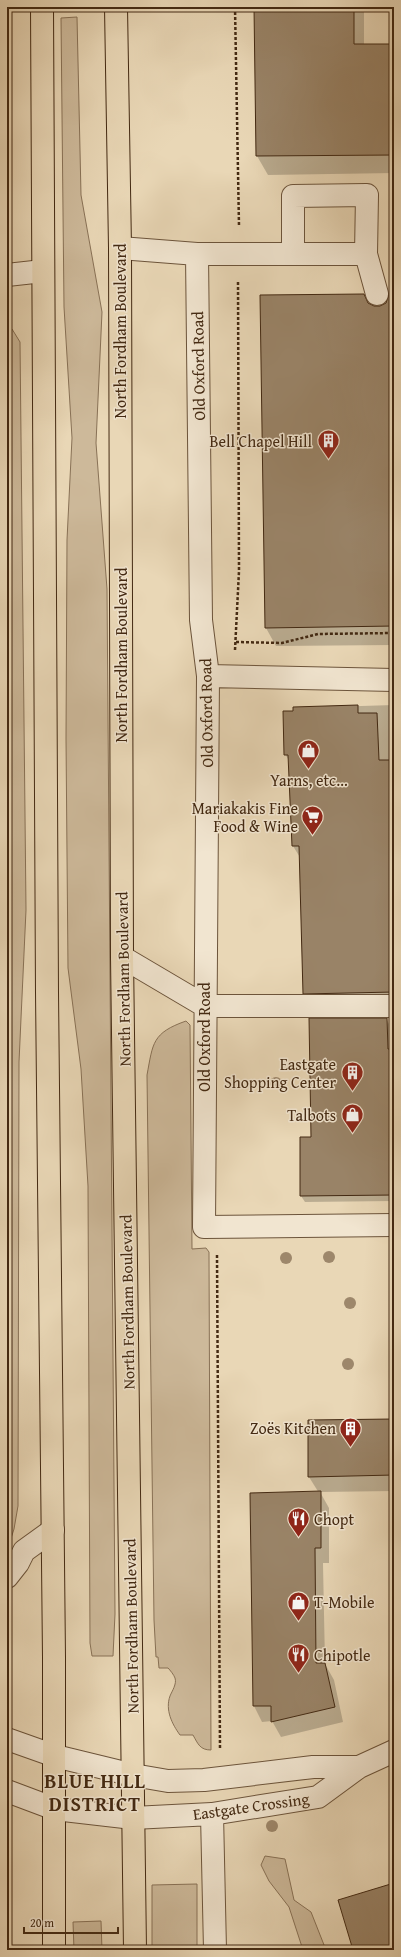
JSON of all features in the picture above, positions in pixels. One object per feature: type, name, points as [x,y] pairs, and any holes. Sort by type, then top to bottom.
[{"type":"highway","points":[[42,7],[46,992],[53,1530],[54,1950]]},
{"type":"highway","name":"North Fordham Boulevard","points":[[116,7],[120,248],[122,957],[135,1950]]},
{"type":"street","points":[[293,254],[293,196],[367,195],[366,254],[377,294]]},
{"type":"street","points":[[120,248],[196,254],[366,254]]},
{"type":"street","name":"Old Oxford Road","points":[[196,254],[201,620],[208,676],[204,1226]]},
{"type":"street","points":[[7,275],[43,271]]},
{"type":"street","points":[[208,676],[394,680]]},
{"type":"street","points":[[122,957],[205,1006],[394,1006]]},
{"type":"street","points":[[204,1226],[394,1225]]},
{"type":"street","points":[[7,1577],[12,1573],[24,1551],[53,1530]]},
{"type":"street","name":"Eastgate Crossing","points":[[7,1739],[54,1756],[133,1775],[168,1781],[204,1780],[313,1767],[359,1767]]},
{"type":"street","name":"Eastgate Crossing","points":[[7,1791],[54,1809],[133,1818],[212,1814],[318,1797],[359,1767],[394,1751]]},
{"type":"street","points":[[212,1814],[215,1950]]},
{"type":"path","points":[[235,7],[239,230]]},
{"type":"path","points":[[235,651],[239,571],[238,274]]},
{"type":"path","points":[[236,642],[282,643],[318,634],[394,633]]},
{"type":"path","points":[[204,1226],[217,1250],[221,1778]]},
{"type":"shaded area","points":[[77,17],[81,195],[102,312],[96,443],[107,589],[115,1614],[113,1656],[92,1656],[90,1643],[88,1186],[81,1069],[68,968],[66,738],[67,540],[72,438],[64,307],[61,18]]},
{"type":"shaded area","points":[[7,79],[9,80],[10,178],[7,180]]},
{"type":"shaded area","points":[[7,328],[12,329],[20,342],[26,910],[19,1062],[18,1506],[14,1529],[7,1551]]},
{"type":"shaded area","points":[[186,1021],[190,1025],[192,1249],[206,1248],[209,1252],[211,1750],[202,1748],[193,1735],[180,1735],[172,1722],[168,1706],[170,1696],[175,1685],[175,1678],[168,1668],[159,1668],[158,1657],[156,1657],[154,1620],[147,1075],[156,1040],[166,1030]]},
{"type":"shaded area","points":[[7,1659],[9,1714],[7,1715]]},
{"type":"shaded area","points":[[265,1856],[285,1859],[294,1900],[311,1912],[326,1950],[303,1950],[289,1907],[269,1881],[261,1865]]},
{"type":"shaded area","points":[[197,1884],[197,1950],[152,1950],[152,1885]]},
{"type":"shaded area","points":[[101,1921],[102,1950],[74,1950],[73,1922]]},
{"type":"building","points":[[254,7],[354,7],[354,44],[394,44],[394,155],[256,156]]},
{"type":"building","name":"Bell Chapel Hill","points":[[364,294],[368,303],[374,306],[380,306],[386,303],[389,294],[394,294],[394,626],[265,628],[260,295]]},
{"type":"building","points":[[358,705],[358,713],[377,713],[379,760],[394,760],[394,992],[303,994],[299,846],[292,846],[288,755],[284,755],[283,711],[293,711],[293,707]]},
{"type":"building","name":"Eastgate Shopping Center","points":[[309,1018],[387,1018],[388,1049],[394,1049],[394,1195],[300,1196],[300,1137],[311,1137]]},
{"type":"building","name":"Zoës Kitchen","points":[[394,1419],[394,1475],[308,1477],[308,1420]]},
{"type":"building","points":[[321,1491],[321,1548],[315,1548],[316,1663],[325,1663],[335,1707],[271,1722],[271,1706],[253,1706],[250,1493]]},
{"type":"building","points":[[394,1883],[394,1950],[353,1950],[338,1900]]},
{"type":"place","name":"Bell Chapel Hill","points":[[328,460]]},
{"type":"place","name":"Yarns, etc…","points":[[309,770]]},
{"type":"place","name":"Mariakakis Fine Food & Wine","points":[[313,836]]},
{"type":"place","name":"Eastgate Shopping Center","points":[[352,1092]]},
{"type":"place","name":"Talbots","points":[[352,1134]]},
{"type":"place","name":"Zoës Kitchen","points":[[351,1448]]},
{"type":"place","name":"Chopt","points":[[298,1538]]},
{"type":"place","name":"T-Mobile","points":[[299,1622]]},
{"type":"place","name":"Chipotle","points":[[298,1674]]},
{"type":"district","name":"BLUE HILL DISTRICT","points":[[95,1792]]}]
